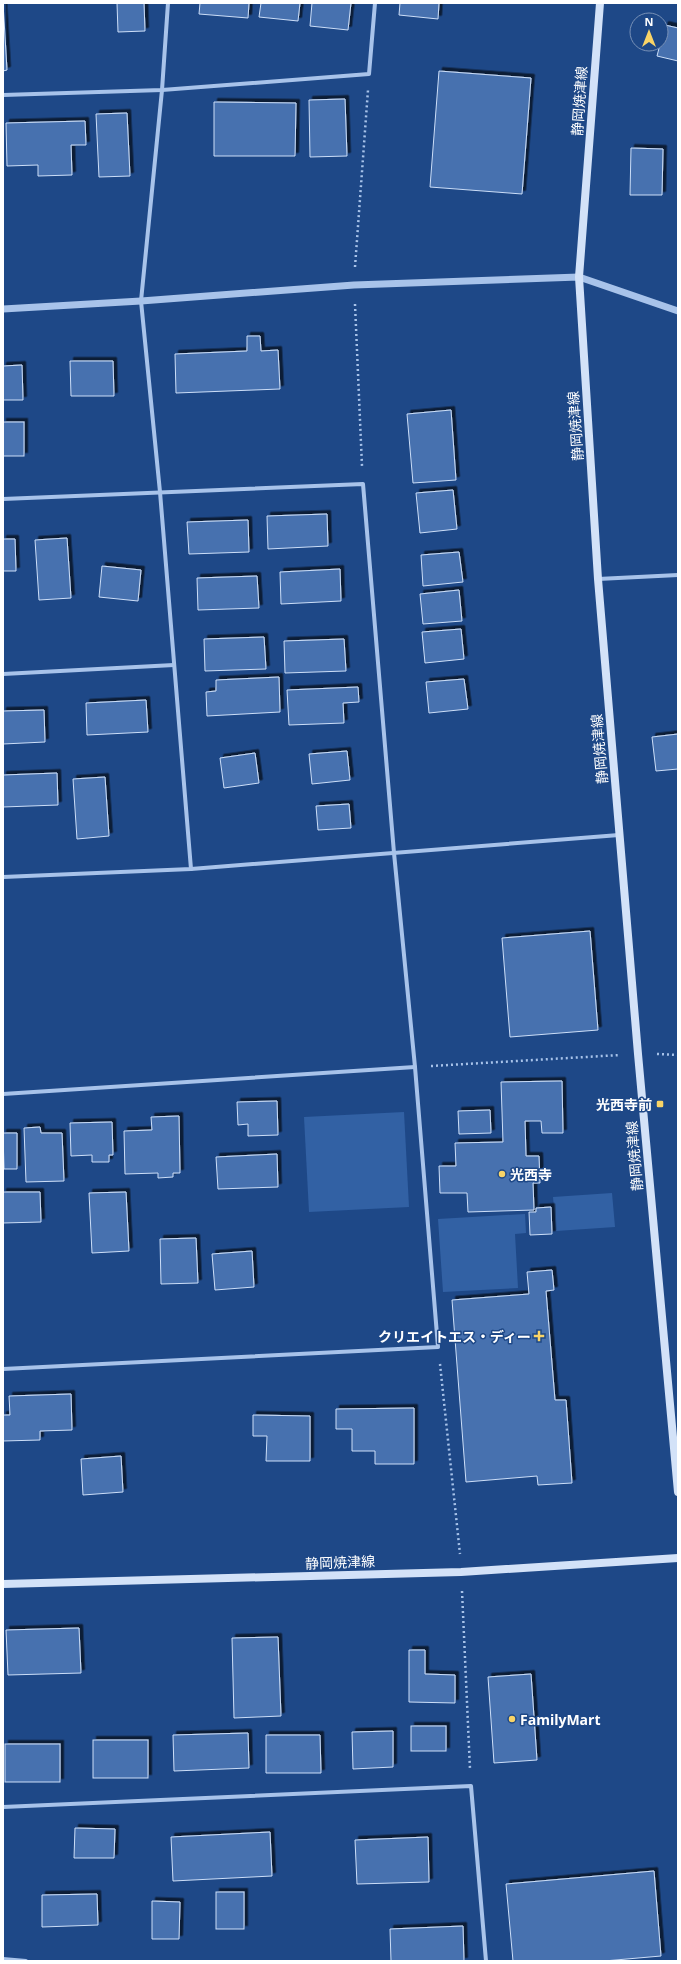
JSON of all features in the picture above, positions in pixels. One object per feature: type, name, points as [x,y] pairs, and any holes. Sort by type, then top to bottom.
[{"type":"main road","name":"静岡焼津線","points":[[600,3],[579,277],[598,578],[638,1054],[678,1492]]},
{"type":"main road","name":"静岡焼津線","points":[[3,1584],[461,1572],[678,1558]]},
{"type":"street","points":[[168,3],[162,90],[141,301],[160,492],[190,869]]},
{"type":"street","points":[[3,96],[162,90],[370,74],[375,3]]},
{"type":"street","points":[[3,309],[141,301],[354,285],[579,277],[678,311]]},
{"type":"street","points":[[3,499],[363,484],[394,853],[415,1067],[438,1347],[3,1369]]},
{"type":"street","points":[[598,578],[678,575]]},
{"type":"street","points":[[3,674],[174,665]]},
{"type":"street","points":[[3,877],[190,869],[619,834]]},
{"type":"street","points":[[3,1094],[415,1067]]},
{"type":"street","points":[[3,1807],[471,1786],[486,1961]]},
{"type":"street","points":[[3,1959],[26,1961]]},
{"type":"path","points":[[363,484],[354,285],[370,74]]},
{"type":"path","points":[[415,1067],[638,1054]]},
{"type":"path","points":[[438,1347],[461,1572],[471,1786]]},
{"type":"shaded area","points":[[404,1112],[409,1207],[309,1212],[304,1117]]},
{"type":"shaded area","points":[[612,1193],[615,1227],[556,1231],[553,1197]]},
{"type":"shaded area","points":[[525,1214],[526,1233],[515,1234],[518,1288],[443,1292],[438,1219]]},
{"type":"building","points":[[3,3],[7,70],[3,71]]},
{"type":"building","points":[[117,3],[144,3],[145,31],[118,32]]},
{"type":"building","points":[[200,3],[249,3],[248,18],[199,14]]},
{"type":"building","points":[[261,3],[300,3],[298,21],[259,17]]},
{"type":"building","points":[[312,3],[351,3],[348,30],[310,26]]},
{"type":"building","points":[[400,3],[439,3],[438,19],[399,15]]},
{"type":"building","points":[[669,26],[678,28],[678,61],[657,56],[658,52],[669,52]]},
{"type":"building","points":[[439,71],[531,78],[522,194],[430,187]]},
{"type":"building","points":[[345,99],[347,156],[310,157],[309,100]]},
{"type":"building","points":[[214,102],[296,103],[295,156],[214,156]]},
{"type":"building","points":[[127,113],[130,176],[99,177],[96,114]]},
{"type":"building","points":[[85,121],[86,145],[71,145],[72,175],[38,176],[38,165],[7,166],[6,123]]},
{"type":"building","points":[[631,148],[663,149],[662,195],[630,195]]},
{"type":"building","points":[[247,336],[260,336],[261,351],[278,350],[280,389],[176,393],[175,354],[247,351]]},
{"type":"building","points":[[70,361],[113,361],[114,396],[71,396]]},
{"type":"building","points":[[22,365],[23,400],[3,400],[3,366]]},
{"type":"building","points":[[451,410],[456,480],[413,483],[407,414]]},
{"type":"building","points":[[3,422],[24,422],[24,456],[3,456]]},
{"type":"building","points":[[453,490],[457,529],[420,533],[416,493]]},
{"type":"building","points":[[327,514],[328,546],[268,549],[267,516]]},
{"type":"building","points":[[248,520],[249,552],[189,554],[187,522]]},
{"type":"building","points":[[67,538],[71,598],[39,600],[35,540]]},
{"type":"building","points":[[3,539],[15,539],[16,571],[3,571]]},
{"type":"building","points":[[459,552],[463,582],[423,586],[421,555]]},
{"type":"building","points":[[102,566],[141,570],[138,601],[99,597]]},
{"type":"building","points":[[340,569],[341,601],[281,604],[280,572]]},
{"type":"building","points":[[257,576],[259,608],[198,610],[197,578]]},
{"type":"building","points":[[459,590],[462,621],[423,624],[420,594]]},
{"type":"building","points":[[461,629],[464,659],[425,663],[422,632]]},
{"type":"building","points":[[264,637],[266,669],[205,671],[204,639]]},
{"type":"building","points":[[344,639],[346,671],[285,673],[284,641]]},
{"type":"building","points":[[279,677],[280,712],[207,716],[206,692],[216,691],[216,680]]},
{"type":"building","points":[[464,679],[468,709],[429,713],[426,682]]},
{"type":"building","points":[[358,687],[359,702],[343,703],[344,723],[289,725],[287,690]]},
{"type":"building","points":[[146,700],[148,732],[87,735],[86,703]]},
{"type":"building","points":[[44,710],[45,742],[3,744],[3,711]]},
{"type":"building","points":[[678,734],[678,769],[656,771],[652,737]]},
{"type":"building","points":[[347,751],[350,780],[312,784],[309,754]]},
{"type":"building","points":[[255,753],[259,783],[224,788],[220,758]]},
{"type":"building","points":[[57,773],[58,805],[3,807],[3,775]]},
{"type":"building","points":[[105,777],[109,836],[77,839],[73,779]]},
{"type":"building","points":[[349,804],[351,828],[318,830],[316,806]]},
{"type":"building","points":[[590,931],[598,1030],[510,1037],[502,938]]},
{"type":"building","points":[[562,1081],[563,1133],[542,1133],[541,1121],[525,1121],[526,1156],[539,1156],[540,1183],[533,1183],[534,1210],[468,1212],[467,1193],[440,1193],[439,1166],[456,1166],[455,1143],[503,1142],[501,1082]]},
{"type":"building","points":[[277,1101],[278,1135],[248,1136],[248,1124],[238,1125],[237,1102]]},
{"type":"building","points":[[490,1110],[491,1133],[459,1134],[458,1111]]},
{"type":"building","points":[[179,1116],[180,1173],[173,1173],[173,1177],[158,1178],[158,1173],[125,1174],[124,1131],[152,1130],[151,1117]]},
{"type":"building","points":[[112,1122],[113,1155],[109,1155],[109,1162],[92,1162],[92,1155],[71,1156],[70,1123]]},
{"type":"building","points":[[40,1127],[41,1133],[62,1133],[64,1181],[26,1182],[24,1128]]},
{"type":"building","points":[[3,1133],[17,1133],[17,1169],[4,1169]]},
{"type":"building","points":[[277,1154],[278,1187],[218,1189],[216,1157]]},
{"type":"building","points":[[3,1192],[40,1192],[41,1222],[3,1223]]},
{"type":"building","points":[[126,1192],[129,1251],[92,1253],[89,1193]]},
{"type":"building","points":[[551,1207],[552,1234],[530,1235],[529,1212],[536,1212],[536,1208]]},
{"type":"building","points":[[196,1238],[198,1283],[161,1284],[160,1239]]},
{"type":"building","points":[[252,1251],[254,1287],[215,1290],[212,1254]]},
{"type":"building","points":[[552,1270],[554,1290],[546,1291],[555,1400],[566,1400],[572,1483],[538,1485],[537,1476],[466,1482],[452,1300],[529,1294],[527,1272]]},
{"type":"building","points":[[71,1394],[72,1430],[40,1431],[40,1440],[3,1441],[3,1415],[10,1415],[9,1396]]},
{"type":"building","points":[[414,1408],[414,1464],[375,1464],[375,1451],[352,1451],[352,1429],[336,1429],[336,1409]]},
{"type":"building","points":[[253,1415],[310,1416],[310,1461],[266,1461],[267,1436],[253,1436]]},
{"type":"building","points":[[121,1456],[123,1492],[83,1495],[81,1459]]},
{"type":"building","points":[[79,1628],[81,1673],[8,1675],[6,1630]]},
{"type":"building","points":[[278,1637],[281,1716],[234,1718],[232,1638]]},
{"type":"building","points":[[409,1650],[425,1650],[425,1674],[455,1675],[455,1703],[409,1702]]},
{"type":"building","points":[[531,1674],[537,1760],[494,1763],[488,1677]]},
{"type":"building","points":[[411,1726],[446,1726],[446,1751],[411,1751]]},
{"type":"building","points":[[393,1731],[393,1767],[353,1769],[352,1732]]},
{"type":"building","points":[[248,1733],[249,1768],[174,1771],[173,1735]]},
{"type":"building","points":[[266,1735],[320,1735],[321,1773],[266,1773]]},
{"type":"building","points":[[93,1740],[148,1740],[148,1778],[93,1778]]},
{"type":"building","points":[[5,1744],[60,1744],[60,1782],[5,1782]]},
{"type":"building","points":[[75,1828],[115,1829],[114,1858],[74,1858]]},
{"type":"building","points":[[270,1832],[272,1876],[173,1881],[171,1837]]},
{"type":"building","points":[[428,1837],[429,1882],[357,1884],[355,1840]]},
{"type":"building","points":[[654,1871],[661,1956],[604,1961],[513,1961],[506,1884]]},
{"type":"building","points":[[216,1892],[244,1892],[244,1929],[216,1929]]},
{"type":"building","points":[[97,1894],[98,1925],[42,1927],[42,1895]]},
{"type":"building","points":[[152,1901],[180,1902],[179,1939],[152,1939]]},
{"type":"building","points":[[463,1926],[464,1961],[391,1961],[390,1929]]},
{"type":"place","name":"光西寺前","points":[[660,1104]]},
{"type":"place","name":"光西寺","points":[[502,1174]]},
{"type":"place","name":"クリエイトエス・ディー","points":[[539,1336]]},
{"type":"place","name":"FamilyMart","points":[[512,1719]]}]
